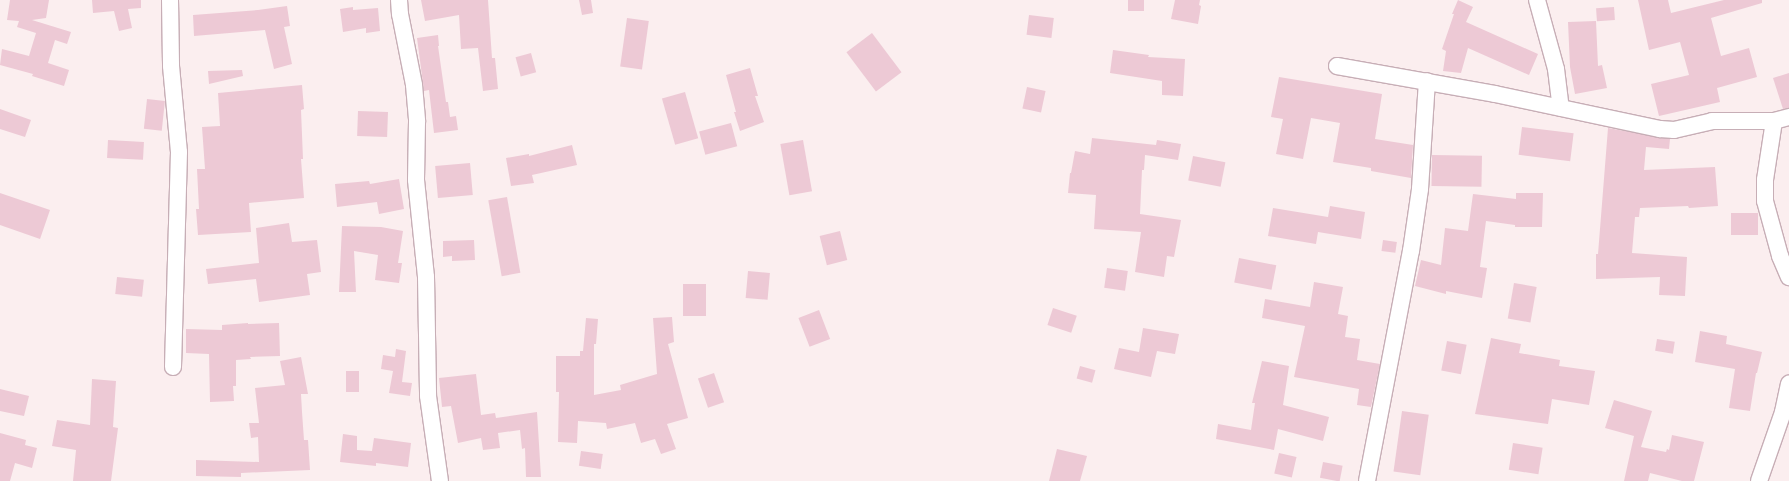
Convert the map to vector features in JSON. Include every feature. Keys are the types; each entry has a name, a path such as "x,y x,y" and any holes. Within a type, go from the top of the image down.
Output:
{"street":[{"path":"170,0 171,66 179,152 173,367"},
{"path":"399,0 400,14 414,85 416,115 417,199 427,298 428,396 440,481"},
{"path":"1537,0 1556,69 1561,108"},
{"path":"1337,66 1427,81 1660,129 1674,130 1712,121 1782,119 1764,180 1765,201 1780,256 1789,277"},
{"path":"1367,481 1411,251 1420,189 1427,81"},
{"path":"1759,481 1783,412 1789,384"}],"building":[{"path":"10,0 49,0 46,18 32,20 71,32 67,44 55,40 48,63 69,70 64,86 32,76 33,74 0,65 2,49 29,56 36,33 17,27 19,21 7,20"},
{"path":"92,0 141,0 141,8 128,9 132,28 119,31 114,11 93,13"},
{"path":"421,0 488,0 492,58 495,58 498,89 483,91 478,48 461,49 459,15 425,21"},
{"path":"579,0 591,0 593,13 582,15"},
{"path":"1128,0 1144,0 1144,11 1128,11"},
{"path":"1175,0 1200,0 1199,5 1201,6 1198,24 1171,19"},
{"path":"1458,0 1473,7 1466,22 1538,54 1529,75 1468,48 1461,73 1443,71 1446,51 1442,49 1454,14 1452,14"},
{"path":"1638,0 1668,0 1671,13 1724,0 1762,0 1762,3 1711,18 1721,56 1749,48 1757,77 1717,88 1720,102 1659,116 1651,84 1689,75 1680,42 1649,50"},
{"path":"287,6 290,26 284,27 292,64 274,69 265,30 194,36 193,15 258,10"},
{"path":"353,7 353,10 378,8 380,31 366,33 366,28 343,32 340,9"},
{"path":"1614,7 1615,20 1597,21 1596,8"},
{"path":"1029,15 1054,18 1051,38 1027,35"},
{"path":"627,18 649,21 642,70 620,67"},
{"path":"1596,21 1598,66 1602,65 1607,88 1575,94 1570,67 1568,22"},
{"path":"872,33 901,72 876,91 846,52"},
{"path":"438,35 438,46 446,102 448,102 450,117 456,116 458,130 434,133 429,90 424,91 417,38"},
{"path":"1113,50 1149,55 1148,57 1185,59 1183,96 1162,95 1162,81 1110,73"},
{"path":"531,53 536,72 521,76 516,57"},
{"path":"750,68 758,96 755,96 764,122 740,131 734,112 736,112 726,75"},
{"path":"242,70 243,76 209,84 208,71"},
{"path":"1789,73 1789,108 1783,109 1773,78"},
{"path":"1279,77 1382,94 1375,139 1413,145 1411,178 1371,171 1371,168 1333,162 1340,123 1311,118 1303,159 1276,154 1283,119 1271,117"},
{"path":"302,85 304,109 301,110 303,159 301,159 304,198 249,203 251,232 198,235 196,209 199,209 197,169 205,169 202,127 220,126 218,93"},
{"path":"1027,87 1046,91 1041,112 1022,109"},
{"path":"685,92 698,138 675,145 662,99"},
{"path":"147,99 165,101 162,131 144,129"},
{"path":"0,109 31,120 25,137 0,129"},
{"path":"358,111 388,112 387,137 357,136"},
{"path":"731,123 737,146 705,155 699,132"},
{"path":"1522,127 1574,133 1570,161 1519,155"},
{"path":"1608,128 1670,139 1669,149 1646,147 1644,170 1715,167 1718,206 1689,208 1688,206 1640,208 1639,217 1635,217 1632,253 1687,257 1685,296 1659,295 1660,277 1596,279 1596,254 1598,254"},
{"path":"1092,138 1156,145 1157,140 1181,144 1178,160 1145,155 1144,170 1142,170 1140,214 1181,220 1174,257 1167,256 1164,277 1135,272 1141,232 1094,229 1096,195 1068,193 1070,173 1075,151 1090,154"},
{"path":"108,140 144,142 143,160 107,158"},
{"path":"803,140 812,191 789,195 780,144"},
{"path":"572,145 577,165 532,175 534,183 511,186 506,158 529,154 529,156"},
{"path":"1432,155 1482,156 1481,187 1431,186"},
{"path":"1193,156 1225,162 1221,187 1188,181"},
{"path":"470,163 473,195 438,198 435,166"},
{"path":"399,179 404,209 379,214 377,202 337,207 335,184 369,181 370,184"},
{"path":"0,193 50,210 40,239 0,225"},
{"path":"1516,193 1543,193 1542,227 1515,227 1515,225 1486,221 1480,267 1487,268 1482,298 1446,291 1446,294 1415,286 1421,260 1441,265 1445,228 1468,231 1473,194 1516,199"},
{"path":"507,197 520,273 502,276 488,200"},
{"path":"1330,206 1365,212 1361,239 1318,232 1316,244 1268,236 1273,208 1328,217"},
{"path":"1731,213 1758,213 1758,235 1731,235"},
{"path":"289,223 292,242 317,240 321,272 307,274 310,295 259,302 256,279 208,284 206,269 259,263 256,228"},
{"path":"342,226 381,227 403,231 398,263 402,263 399,283 375,280 378,255 354,251 356,292 339,292"},
{"path":"840,231 847,260 827,265 820,236"},
{"path":"474,240 475,260 452,261 452,256 443,257 443,241"},
{"path":"1383,240 1397,242 1395,253 1381,251"},
{"path":"1239,258 1276,265 1272,290 1234,283"},
{"path":"1107,268 1128,271 1125,291 1104,288"},
{"path":"748,271 770,273 768,300 746,298"},
{"path":"117,277 144,280 142,297 115,294"},
{"path":"1314,282 1343,287 1338,314 1348,316 1345,337 1360,339 1357,360 1380,364 1371,407 1357,405 1359,389 1294,377 1305,326 1262,318 1265,299 1310,307"},
{"path":"1514,283 1537,287 1530,322 1508,318"},
{"path":"683,284 706,284 706,316 683,316"},
{"path":"1053,308 1077,316 1071,333 1047,325"},
{"path":"819,310 830,339 810,347 798,318"},
{"path":"672,317 674,342 668,344 688,418 667,424 676,449 661,454 655,439 641,443 635,423 607,429 606,423 578,421 577,443 558,442 559,392 556,392 556,356 580,356 580,351 583,351 586,318 598,319 596,344 594,344 594,395 621,390 620,385 657,374 653,318"},
{"path":"279,323 280,356 250,357 251,359 236,360 236,386 233,386 234,401 210,402 209,354 186,353 186,329 222,330 222,325"},
{"path":"1143,328 1179,334 1175,354 1157,351 1151,377 1114,369 1119,348 1139,352"},
{"path":"1700,331 1727,336 1726,344 1762,352 1756,373 1750,411 1729,408 1735,369 1695,362"},
{"path":"1491,338 1521,344 1519,353 1560,360 1559,366 1595,371 1589,405 1552,399 1548,424 1475,414"},
{"path":"1657,339 1675,342 1673,354 1655,351"},
{"path":"1447,341 1467,345 1461,374 1441,370"},
{"path":"396,349 406,351 402,382 412,383 410,396 389,393 393,371 381,369 383,355 395,357"},
{"path":"301,357 308,394 301,394 304,440 308,440 310,470 241,473 241,477 196,476 196,460 259,462 258,437 251,438 249,423 259,423 255,388 285,385 280,361"},
{"path":"1262,361 1289,366 1283,405 1329,417 1323,441 1278,429 1274,450 1216,439 1218,424 1251,430 1255,403 1252,403"},
{"path":"1080,366 1095,370 1092,383 1077,379"},
{"path":"346,371 359,371 359,392 346,392"},
{"path":"714,373 724,402 708,408 698,379"},
{"path":"476,374 481,415 495,413 496,418 537,412 541,477 526,477 525,448 522,449 520,430 498,433 500,448 483,450 481,438 458,443 451,406 442,407 439,378"},
{"path":"92,379 116,381 113,427 118,428 111,481 73,481 76,450 52,446 57,420 90,425"},
{"path":"0,389 29,396 24,416 0,411"},
{"path":"1614,400 1652,411 1641,447 1666,452 1667,449 1669,450 1672,435 1704,442 1694,481 1682,481 1650,473 1648,481 1624,481 1634,436 1605,428"},
{"path":"1402,411 1429,415 1420,475 1394,471"},
{"path":"0,433 26,440 25,445 37,448 32,468 15,463 10,481 0,481"},
{"path":"343,434 357,436 357,450 372,451 374,438 411,443 408,467 376,463 376,466 340,462"},
{"path":"1513,443 1543,448 1538,474 1509,470"},
{"path":"1057,449 1087,456 1080,481 1049,481"},
{"path":"581,451 603,454 601,469 579,466"},
{"path":"1279,453 1297,457 1292,478 1274,473"},
{"path":"1323,462 1343,466 1340,481 1320,478"}]}
